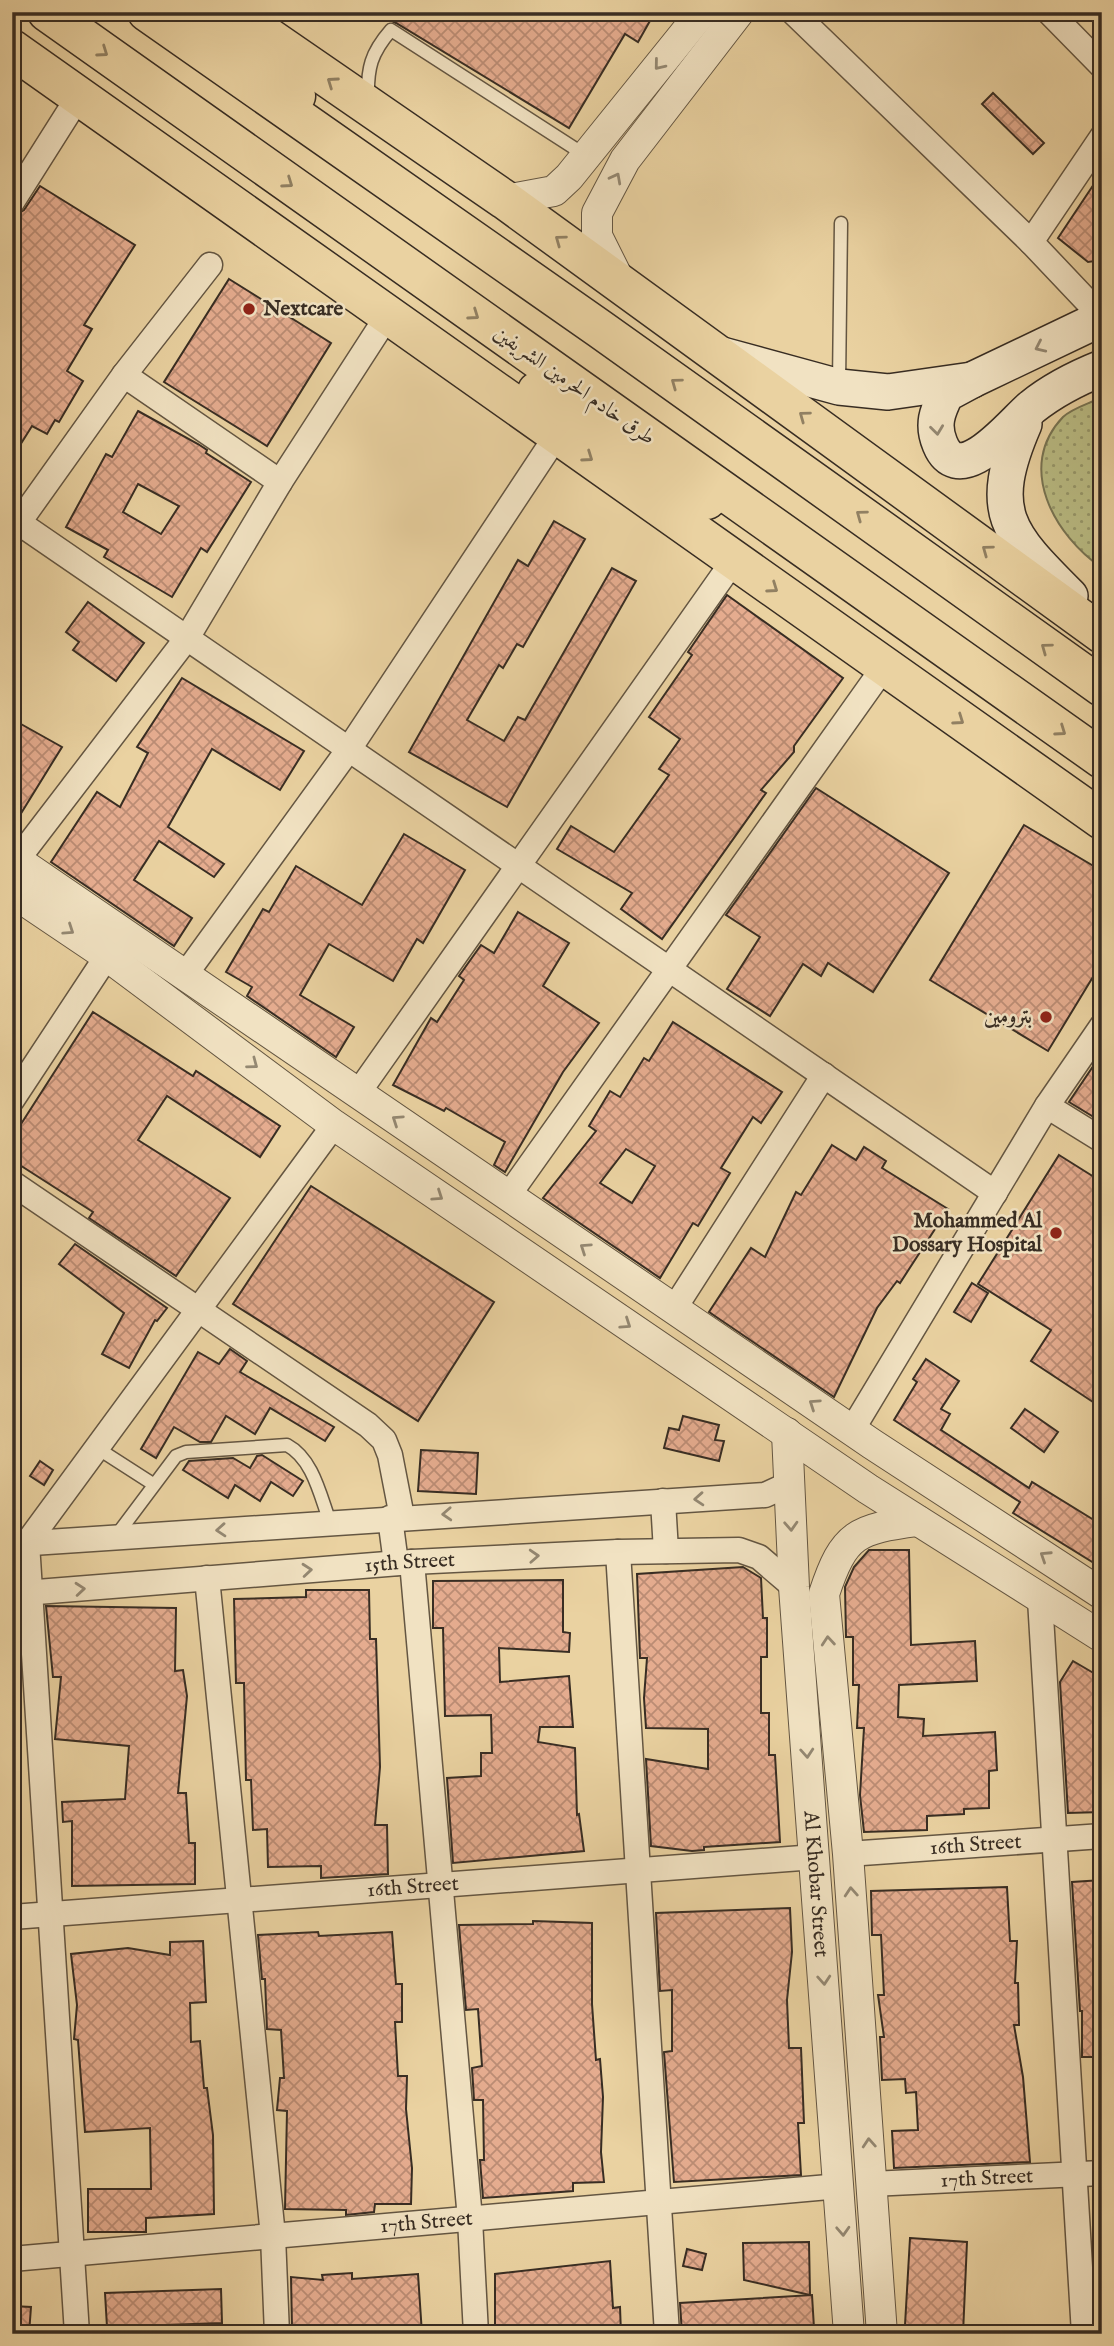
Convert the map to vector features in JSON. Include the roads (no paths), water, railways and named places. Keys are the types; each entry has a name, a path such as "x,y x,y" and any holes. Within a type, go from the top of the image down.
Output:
{"main road":[{"name":"طرق خادم الحرمين الشريفين","path":"47,12 1102,759"},
{"path":"147,12 600,329 1102,687"},
{"path":"187,12 600,329"},
{"path":"232,12 505,200 1102,631"},
{"path":"12,49 1102,820"},
{"path":"79,96 1021,702"},
{"path":"1102,317 946,394 934,424 942,449 953,458 975,457 995,445 1031,408 1075,379 1102,368"},
{"path":"719,354 839,387 888,392 972,380"},
{"path":"1031,408 1007,462 1004,508 1022,548 1102,631"}],"street":[{"path":"505,200 554,191 702,12"},
{"path":"622,285 597,236 597,213 625,160 739,12"},
{"path":"793,12 1031,242 1102,317"},
{"path":"1049,12 1102,66"},
{"path":"12,202 79,96"},
{"path":"1031,242 1102,137"},
{"path":"210,265 124,375 14,524 187,638 995,1193"},
{"path":"388,315 280,482 187,638 15,859 852,1430 1102,1594"},
{"path":"124,375 280,482"},
{"path":"185,975 349,749 557,435"},
{"path":"358,1093 734,560"},
{"path":"508,1196 884,667"},
{"path":"12,892 107,956 334,1125 918,1521 1102,1637"},
{"path":"12,1100 107,956"},
{"path":"852,1430 1047,1106 1102,1026"},
{"path":"674,1309 824,1075"},
{"path":"1047,1106 1102,1140"},
{"path":"77,2334 50,1914 21,1593 20,1544 97,1448 334,1125"},
{"path":"12,1183 368,1425 384,1440 404,1562 441,1885 470,2219 476,2334"},
{"name":"Al Khobar Street","path":"787,1433 794,1587 841,2186 849,2334"},
{"path":"20,1544 765,1494 789,1484"},
{"path":"663,1501 666,1551"},
{"name":"Al Khobar Street","path":"882,2334 848,1854 824,1594 834,1562 857,1534 881,1526 918,1521"},
{"name":"15th Street","path":"21,1593 404,1562 618,1552 739,1550 759,1556 794,1587"},
{"path":"618,1552 667,2334"},
{"path":"207,1578 273,2236 277,2334"},
{"path":"1040,1600 1084,2334"},
{"path":"801,1680 831,1678"},
{"name":"16th Street","path":"848,1854 1102,1836"},
{"name":"16th Street","path":"12,1917 815,1857"},
{"name":"17th Street","path":"871,2184 1102,2173"},
{"name":"17th Street","path":"12,2259 841,2186"}],"lane":[{"path":"368,107 368,68 374,49 391,30 585,155"},
{"path":"839,387 841,223"},
{"path":"115,1537 176,1456 186,1452 287,1444 298,1451 307,1462 330,1522"},
{"path":"97,1448 153,1484"}],"place":[{"name":"Nextcare","path":"249,309"},
{"name":"بترومين","path":"1046,1017"},
{"name":"Mohammed Al Dossary Hospital","path":"1056,1233"}]}
